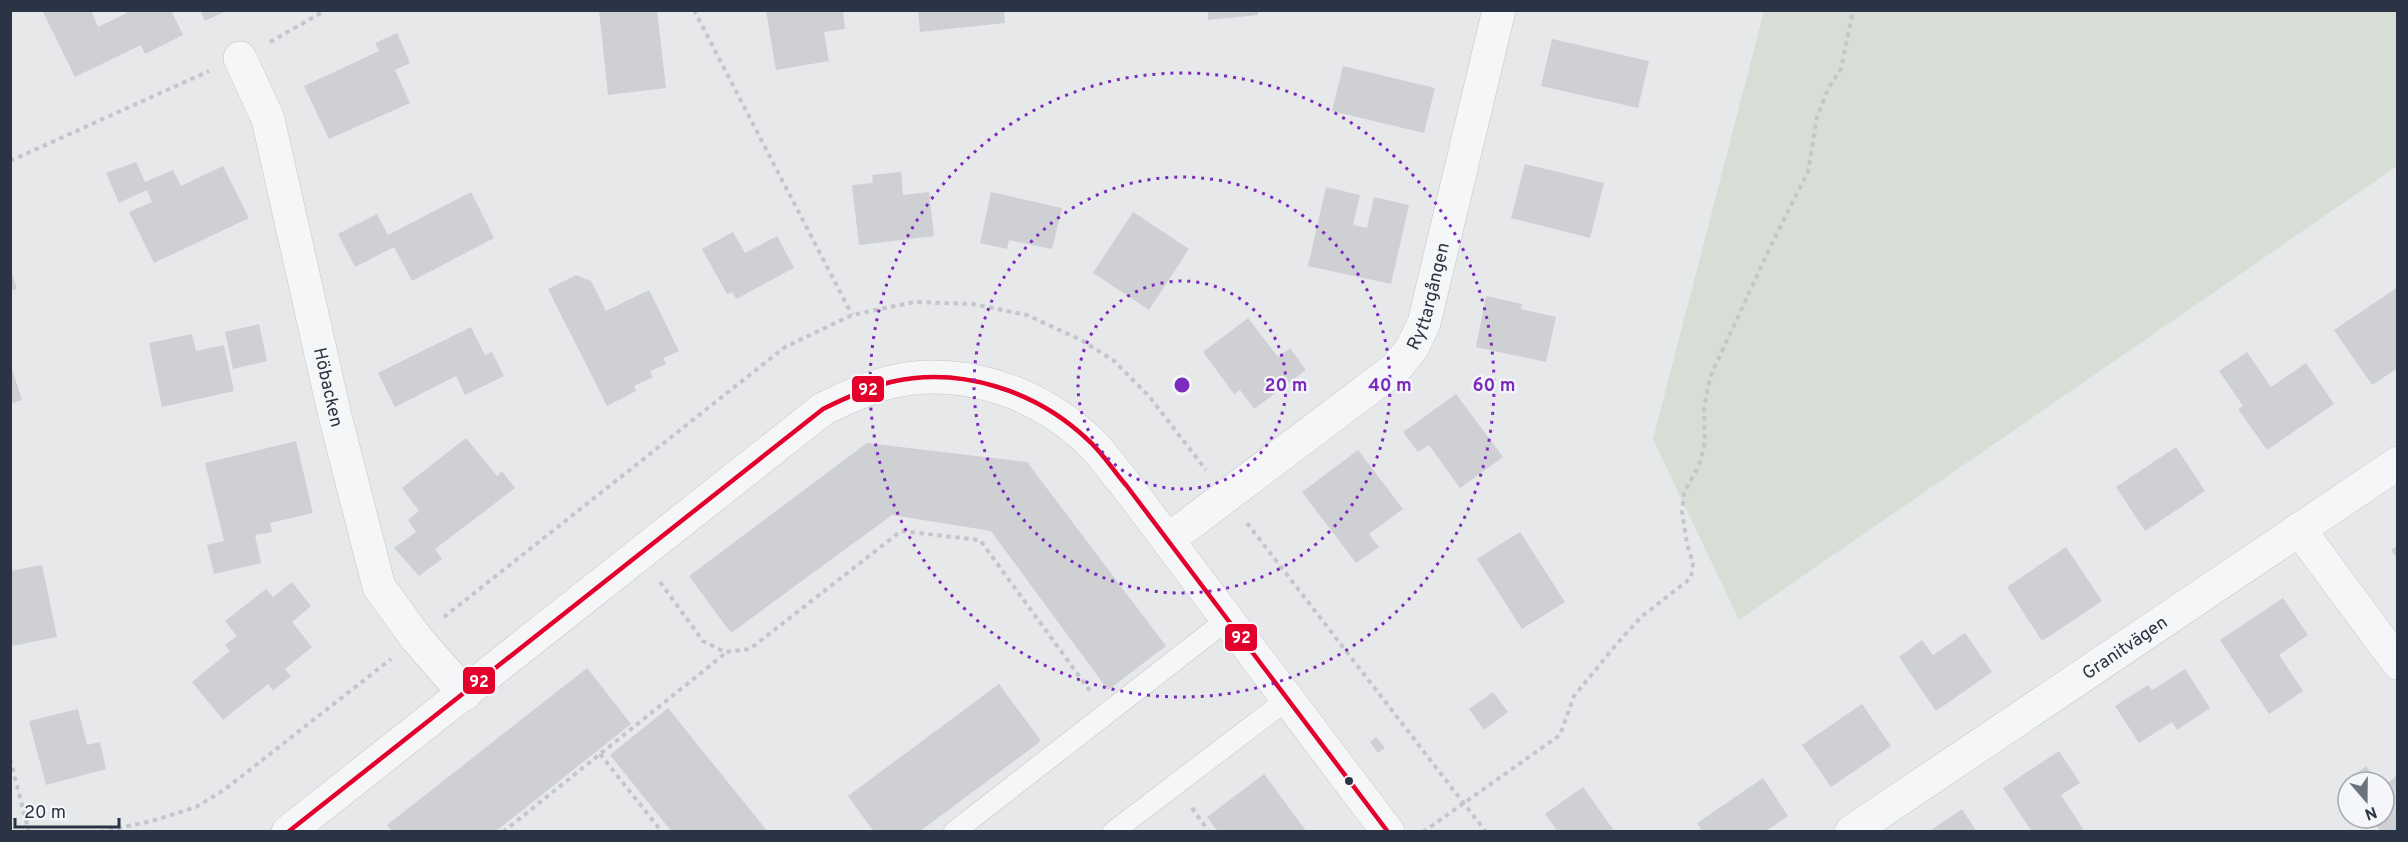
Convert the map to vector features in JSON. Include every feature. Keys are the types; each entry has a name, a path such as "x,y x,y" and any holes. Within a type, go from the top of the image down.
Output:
{"street":[{"name":"Ryttargången","path":"1168,540 1396,368 1412,348 1425,323 1499,10"},
{"name":"Höbacken","path":"240,58 268,119 338,427 379,586 417,639 465,694"},
{"path":"292,830 823,409 854,394 892,382 927,378 966,380 994,385 1022,394 1052,411 1088,440 1126,485 1388,831"},
{"name":"Granitvägen","path":"1851,831 2397,463"},
{"path":"2299,529 2397,663"}],"lane":[{"path":"954,831 1228,619"},
{"path":"1113,831 1289,698"}],"path":[{"path":"10,161 240,58 326,10"},
{"path":"694,10 852,315"},
{"path":"1423,831 1465,804 1560,735 1574,696 1615,646 1641,617 1691,578 1693,563 1687,544 1682,512 1684,492 1699,466 1705,442 1704,408 1710,377 1808,172 1817,117 1828,89 1841,69 1852,10"},
{"path":"1226,496 1486,831"},
{"path":"503,831 728,652 750,649 902,531 980,540 1107,713"},
{"path":"639,554 703,641 728,652"},
{"path":"600,754 662,831"},
{"path":"10,759 29,831"}],"shaded area":[{"path":"1764,11 2397,11 2397,166 1739,620 1653,439"}],"building":[{"path":"42,10 91,10 98,27 127,13 126,10 171,10 183,35 145,54 141,45 75,77"},
{"path":"200,10 228,10 205,21"},
{"path":"599,10 657,10 666,88 608,95"},
{"path":"766,10 843,10 845,29 824,32 829,61 776,70"},
{"path":"918,10 1004,10 1005,23 920,32"},
{"path":"1208,10 1258,10 1258,15 1208,20"},
{"path":"397,33 410,63 395,70 410,103 329,139 304,86 379,51 375,43"},
{"path":"1552,39 1649,61 1638,108 1541,86"},
{"path":"1343,66 1435,88 1424,133 1332,111"},
{"path":"136,162 145,182 173,170 181,186 223,166 249,218 154,263 129,212 152,202 147,190 119,203 106,173"},
{"path":"1525,164 1604,183 1590,238 1511,218"},
{"path":"901,172 903,195 929,192 934,236 859,245 852,185 873,183 872,175"},
{"path":"1326,187 1360,195 1353,225 1367,228 1374,197 1409,205 1391,284 1308,266"},
{"path":"471,192 494,238 412,281 394,247 355,267 338,234 377,214 388,235"},
{"path":"991,192 1062,208 1052,249 1009,240 1007,249 980,243"},
{"path":"1133,212 1189,249 1149,310 1093,273"},
{"path":"733,232 745,253 777,236 794,268 736,299 732,292 727,294 702,249"},
{"path":"10,268 17,289 10,291"},
{"path":"576,275 591,281 606,311 649,290 679,351 663,358 666,364 650,371 653,377 634,386 636,391 607,406 548,289"},
{"path":"2398,287 2398,368 2372,385 2334,330"},
{"path":"1486,296 1522,304 1521,309 1556,317 1546,362 1476,347"},
{"path":"1248,318 1278,357 1290,348 1306,370 1254,409 1240,390 1234,394 1203,352"},
{"path":"259,324 267,361 233,369 225,332"},
{"path":"471,327 485,355 492,352 504,376 465,395 456,376 395,407 378,373"},
{"path":"192,334 196,351 224,345 234,391 162,407 149,343"},
{"path":"2247,352 2271,387 2306,363 2334,404 2267,450 2238,409 2243,406 2219,371"},
{"path":"10,363 22,400 10,404"},
{"path":"1456,394 1503,457 1460,488 1429,445 1418,452 1403,432"},
{"path":"466,438 497,476 502,471 515,488 435,549 442,559 419,576 394,548 416,532 408,520 419,511 402,488"},
{"path":"296,441 313,513 270,523 272,532 255,535 261,563 214,574 207,545 224,541 205,463"},
{"path":"867,443 1027,462 1166,646 1108,690 991,531 892,515 731,633 689,576"},
{"path":"2176,447 2205,491 2145,531 2116,487"},
{"path":"1358,450 1403,509 1369,534 1379,547 1356,563 1302,492"},
{"path":"1520,532 1565,602 1522,629 1477,559"},
{"path":"2398,545 2398,560 2391,550"},
{"path":"2066,547 2102,601 2042,641 2007,587"},
{"path":"42,565 57,637 12,646 10,571"},
{"path":"292,582 311,606 292,622 312,647 285,669 291,676 273,691 268,684 223,720 192,682 230,651 225,645 237,636 225,621 266,589 273,597"},
{"path":"2283,598 2308,635 2279,655 2303,691 2269,714 2220,640"},
{"path":"1965,633 1992,672 1936,711 1899,657 1922,640 1933,655"},
{"path":"587,668 631,724 495,832 392,832 387,825"},
{"path":"2185,669 2210,708 2177,730 2172,722 2139,743 2115,706 2148,685 2152,690"},
{"path":"999,684 1041,741 919,832 874,832 848,796"},
{"path":"1493,692 1508,712 1484,730 1469,709"},
{"path":"1862,704 1891,746 1831,787 1802,745"},
{"path":"668,708 768,832 672,832 610,755"},
{"path":"78,709 87,745 100,742 106,769 46,785 29,721"},
{"path":"1376,737 1385,748 1378,753 1370,742"},
{"path":"2059,751 2080,783 2061,795 2085,832 2032,832 2003,788"},
{"path":"1264,774 1307,832 1218,832 1207,817"},
{"path":"2398,775 2398,830 2381,832 2380,830 2396,830 2396,777"},
{"path":"1763,778 1788,816 1765,832 1703,832 1697,823"},
{"path":"1583,787 1615,832 1558,832 1545,814"},
{"path":"1962,809 1977,832 1928,832"}],"transit line":[{"name":"92","path":"288,832 823,409 873,387 891,382 944,377 996,386 1021,396 1067,422 1103,455 1388,832"}]}
